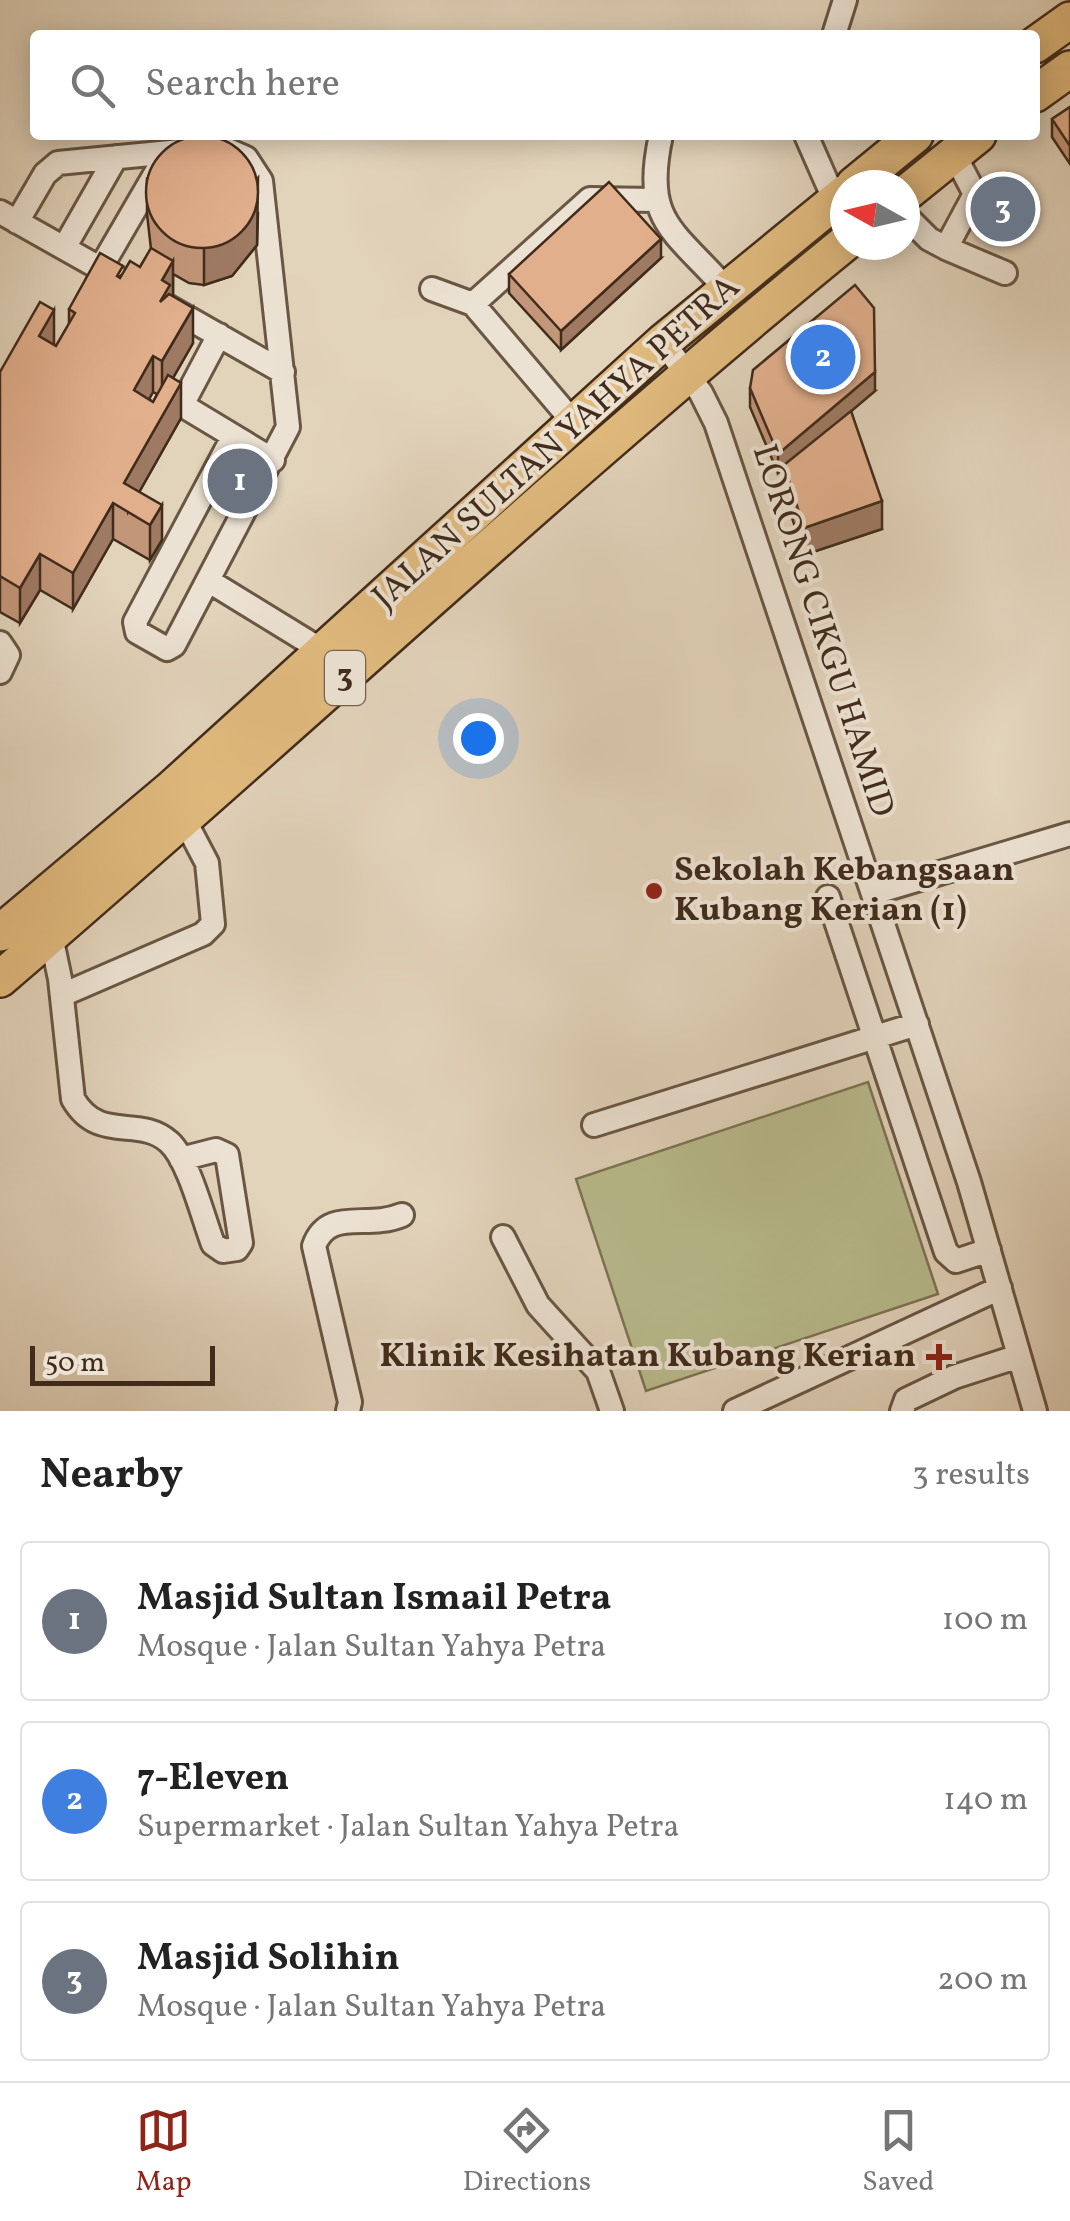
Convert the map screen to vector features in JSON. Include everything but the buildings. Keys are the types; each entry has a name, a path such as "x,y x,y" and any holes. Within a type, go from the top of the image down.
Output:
{"highway":[{"path":"1040,41 1070,20"},
{"path":"1040,90 1070,69"},
{"name":"JALAN SULTAN YAHYA PETRA","path":"873,170 909,140"},
{"path":"920,182 966,145"},
{"name":"JALAN SULTAN YAHYA PETRA","path":"5,918 171,788 663,342 830,205"},
{"name":"JALAN SULTAN YAHYA PETRA","path":"0,978 185,821 687,372 830,255"}],"street":[{"path":"836,30 845,0"},
{"path":"660,140 652,176 655,200 663,218 727,290"},
{"path":"809,140 830,171"},
{"path":"946,248 975,194 966,145"},
{"path":"145,294 9,217 53,165 167,152 231,150 246,158 258,172 288,426 172,648 135,629 234,437"},
{"path":"100,269 167,152"},
{"path":"64,248 116,156"},
{"path":"472,304 590,199 655,200"},
{"path":"920,230 946,248 1005,273"},
{"path":"432,288 472,304 574,423"},
{"path":"167,306 283,372"},
{"path":"218,335 182,404 273,460"},
{"name":"LORONG CIKGU HAMID","path":"663,342 687,372 716,423 989,1250 1035,1411"},
{"path":"209,580 323,651"},
{"path":"0,643 8,655 0,672"},
{"path":"62,996 203,934 212,924 207,862 185,821"},
{"path":"872,893 1070,834"},
{"path":"828,897 946,1252 956,1261 989,1250"},
{"path":"50,936 62,996 73,1099 80,1112 97,1124 157,1136 169,1142 181,1159"},
{"path":"594,1125 916,1024"},
{"path":"348,1411 350,1402 314,1246 320,1229 332,1221 370,1224 402,1214"},
{"path":"503,1237 538,1305 598,1371 612,1411"},
{"path":"735,1411 1000,1288"},
{"path":"902,1411 906,1400 954,1377 1019,1356"}],"green space":[{"path":"868,1082 938,1294 646,1391 576,1179"}],"place":[{"name":"Masjid Solihin","path":"1003,209"},
{"name":"7-Eleven","path":"823,357"},
{"name":"Masjid Sultan Ismail Petra","path":"240,481"},
{"name":"Sekolah Kebangsaan Kubang Kerian (1)","path":"654,891"},
{"name":"Klinik Kesihatan Kubang Kerian","path":"939,1357"}]}
